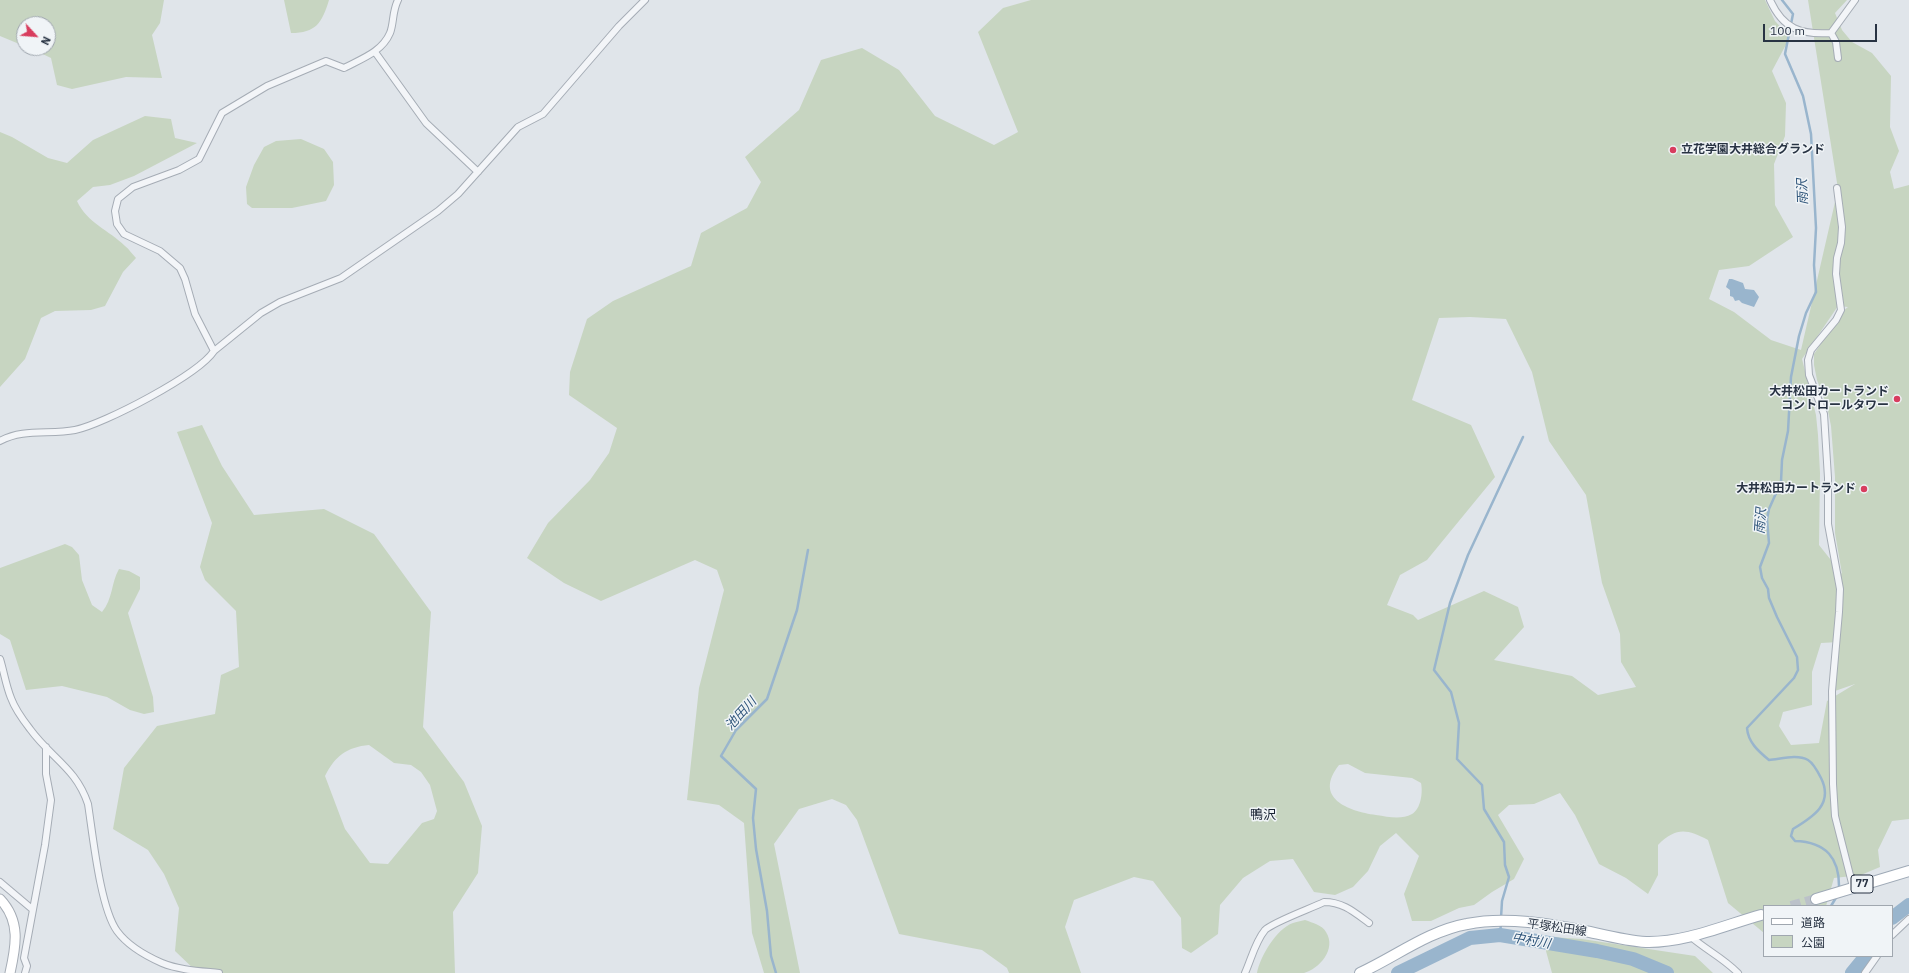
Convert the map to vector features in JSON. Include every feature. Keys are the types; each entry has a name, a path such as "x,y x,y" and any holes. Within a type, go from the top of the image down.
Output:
{"main road":[{"name":"77","path":"1816,899 1909,871"},
{"name":"平塚松田線","path":"1360,973 1440,932 1457,926 1477,923 1507,921 1549,926 1647,942 1690,936 1761,915"}],"street":[{"path":"214,350 195,314 185,279 180,268 160,251 124,234 117,224 115,212 118,199 133,187 179,170 199,159 222,113 267,86 326,61 344,68 375,52 390,33 393,10 398,0"},
{"path":"0,441 19,434 73,430 87,427 148,398 181,378 211,356 214,350 244,325 280,302 341,278 438,211 458,194 518,127 543,114 619,26 645,0"},
{"path":"1770,0 1776,12 1786,24 1797,30 1815,34 1831,33"},
{"path":"1831,33 1855,0"},
{"path":"1831,33 1836,42 1838,58"},
{"path":"375,52 426,123 478,172"},
{"path":"1837,188 1842,227 1841,243 1836,258 1836,274 1841,297 1841,310 1836,320 1811,350 1808,360 1809,375 1824,414 1828,471 1828,524 1840,589 1832,691 1833,784 1835,816 1853,887"},
{"path":"0,659 11,698 31,730 75,777 83,789 88,804 104,899 117,932 138,950 163,963 178,968 219,973"},
{"path":"25,973 27,966 24,958 45,845 51,800 46,774 46,747"},
{"path":"0,882 32,909"},
{"path":"0,899 6,906 15,925 16,945 10,973"},
{"path":"1245,973 1259,939 1265,930 1272,924 1324,902 1333,902 1349,908 1369,923"},
{"path":"1893,934 1909,919"},
{"path":"1690,936 1701,946 1716,954 1738,973"},
{"path":"1865,973 1876,957"}],"green space":[{"path":"0,0 164,0 160,23 152,35 162,78 126,77 72,89 57,85 51,58 47,56 56,56 56,16 16,16 16,43 0,36"},
{"path":"284,0 329,0 324,15 317,25 312,29 300,33 291,33"},
{"path":"1031,0 1765,0 1775,21 1790,37 1772,71 1786,103 1785,136 1774,164 1775,205 1793,237 1749,266 1719,270 1709,299 1734,312 1771,340 1801,350 1838,189 1808,0 1847,0 1835,13 1842,30 1852,42 1872,53 1891,76 1890,127 1899,151 1890,172 1894,189 1909,185 1909,819 1892,821 1878,850 1880,867 1861,875 1834,878 1826,905 1763,905 1763,932 1728,903 1708,840 1688,832 1676,833 1664,839 1658,845 1658,875 1648,894 1626,878 1599,864 1575,815 1560,793 1534,804 1509,805 1498,815 1524,859 1514,879 1474,905 1459,908 1431,921 1412,921 1404,894 1419,856 1396,833 1380,846 1368,871 1353,887 1335,895 1314,892 1293,859 1270,861 1243,878 1220,905 1218,934 1191,953 1182,948 1181,918 1153,881 1134,877 1074,900 1065,927 1081,973 1009,973 1007,968 982,950 899,934 857,820 846,805 832,799 799,809 774,844 800,973 764,973 752,933 744,823 719,805 687,800 699,688 724,590 717,570 695,560 601,601 564,583 527,558 548,523 590,480 609,453 617,428 569,395 570,372 587,319 613,301 691,266 701,233 747,208 761,182 745,157 799,110 821,60 862,48 899,70 935,116 994,145 1018,132 978,32 1003,8","holes":["1838,306 1848,307 1843,311 1814,354 1814,365 1817,380 1827,406 1831,426 1835,477 1835,533 1842,574 1819,545 1820,473 1818,435 1816,415 1802,359","1470,317 1506,319 1532,372 1549,441 1586,495 1602,583 1620,634 1621,662 1636,687 1598,695 1572,676 1494,660 1524,627 1518,607 1484,591 1418,620 1413,615 1387,605 1400,575 1427,560 1495,477 1471,425 1412,400 1439,318","1839,642 1835,691 1855,684 1827,701 1819,743 1791,745 1779,726 1783,712 1812,705 1812,672 1821,643","1348,764 1365,773 1412,778 1421,783 1422,791 1419,804 1415,812 1404,817 1386,817 1355,810 1337,801 1332,794 1330,786 1332,776 1339,765"]},
{"path":"145,116 171,119 175,138 197,143 134,176 110,185 93,187 77,201 81,209 92,221 119,240 136,258 123,272 105,306 91,310 55,311 41,318 25,359 0,387 0,132 12,137 48,158 67,163 93,140"},
{"path":"301,139 324,149 333,162 334,185 326,201 292,208 252,208 247,204 246,187 254,165 264,147 276,141"},
{"path":"202,425 222,466 254,515 324,509 374,534 431,612 423,727 464,782 482,826 478,873 453,912 455,973 198,973 175,951 179,908 164,874 148,850 113,829 124,768 157,726 215,714 221,675 239,667 236,611 205,580 200,567 212,523 177,432","holes":["369,745 394,763 411,765 421,772 430,785 437,811 434,819 422,823 388,864 370,863 345,829 325,776 333,763 342,754 348,750 361,746"]},
{"path":"65,544 72,547 79,555 82,580 92,605 102,612 108,602 116,574 119,569 129,571 140,577 140,589 128,613 153,697 154,712 144,714 130,710 107,697 62,686 26,690 10,640 0,634 0,568"},
{"path":"1305,920 1317,924 1326,932 1329,938 1328,951 1320,963 1310,971 1304,973 1257,973 1265,952 1275,937 1287,926"},
{"path":"1551,937 1582,939 1695,956 1713,973 1552,973 1546,951"}],"water":[{"path":"1729,279 1743,283 1745,289 1754,290 1759,297 1754,307 1742,303 1739,300 1735,301 1733,297 1730,296 1730,290 1726,287"}],"waterway":[{"name":"雨沢","path":"1782,0 1793,14 1785,54 1803,96 1811,134 1816,228 1814,265 1816,292 1806,313 1799,336 1791,377 1788,431 1782,460 1781,482 1769,509 1767,519 1769,543 1760,567 1762,578 1768,589 1769,598 1797,657 1798,670 1794,678 1747,728 1749,738 1757,750 1769,760 1789,757 1804,758 1812,763 1821,778 1825,795 1823,802 1819,809 1808,820 1793,829 1791,836 1795,841 1806,842 1823,848 1829,854 1834,860 1837,869 1839,889"},
{"path":"1501,918 1502,901 1509,877 1505,865 1504,842 1484,809 1482,785 1457,759 1459,723 1451,692 1434,670 1450,603 1468,555 1523,437"},
{"name":"池田川","path":"776,973 771,956 767,911 756,849 753,818 756,789 721,756 736,730 767,699 797,610 808,550"},
{"name":"雨沢","path":"1832,905 1837,896"},
{"name":"中村川","path":"1893,917 1909,905"},
{"path":"1500,935 1501,923"},
{"name":"中村川","path":"1398,973 1470,938 1500,935 1597,951 1633,959 1667,973"},
{"name":"中村川","path":"1852,973 1865,957"}],"tunnel":[{"path":"1795,905 1816,899"}],"place":[{"name":"立花学園大井総合グランド","path":"1673,150"},
{"name":"大井松田カートランド コントロールタワー","path":"1897,399"},
{"name":"大井松田カートランド","path":"1864,489"}],"district":[{"name":"鴨沢","path":"1263,815"}]}
